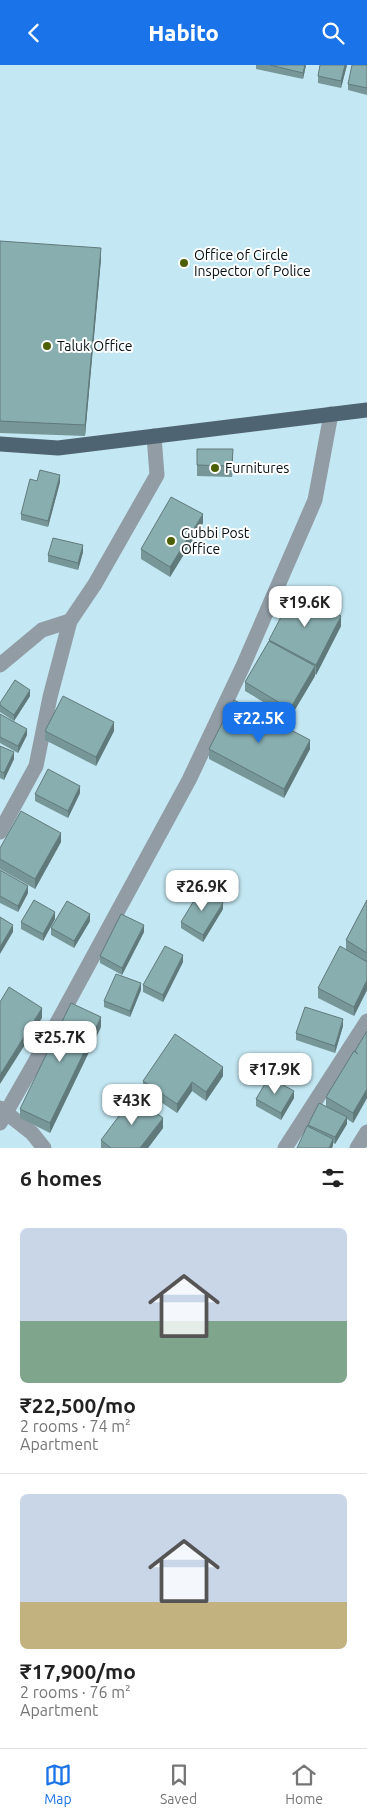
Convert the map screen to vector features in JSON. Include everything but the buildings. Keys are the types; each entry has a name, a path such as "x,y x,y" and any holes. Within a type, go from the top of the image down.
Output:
{"main road":[{"path":"0,444 58,448 367,410"}],"street":[{"path":"44,1148 32,1133 2,1114 52,1032 189,780 222,710 315,500 331,414"},
{"path":"0,832 36,766 50,697 70,621 95,584 157,475 154,436"},
{"path":"0,665 42,630 70,621"},
{"path":"286,1148 367,1021"},
{"path":"357,1148 367,1132"}],"place":[{"name":"Office of Circle Inspector of Police","path":"184,263"},
{"name":"Taluk Office","path":"47,346"},
{"name":"Furnitures","path":"215,468"},
{"name":"Gubbi Post Office","path":"171,541"}]}
